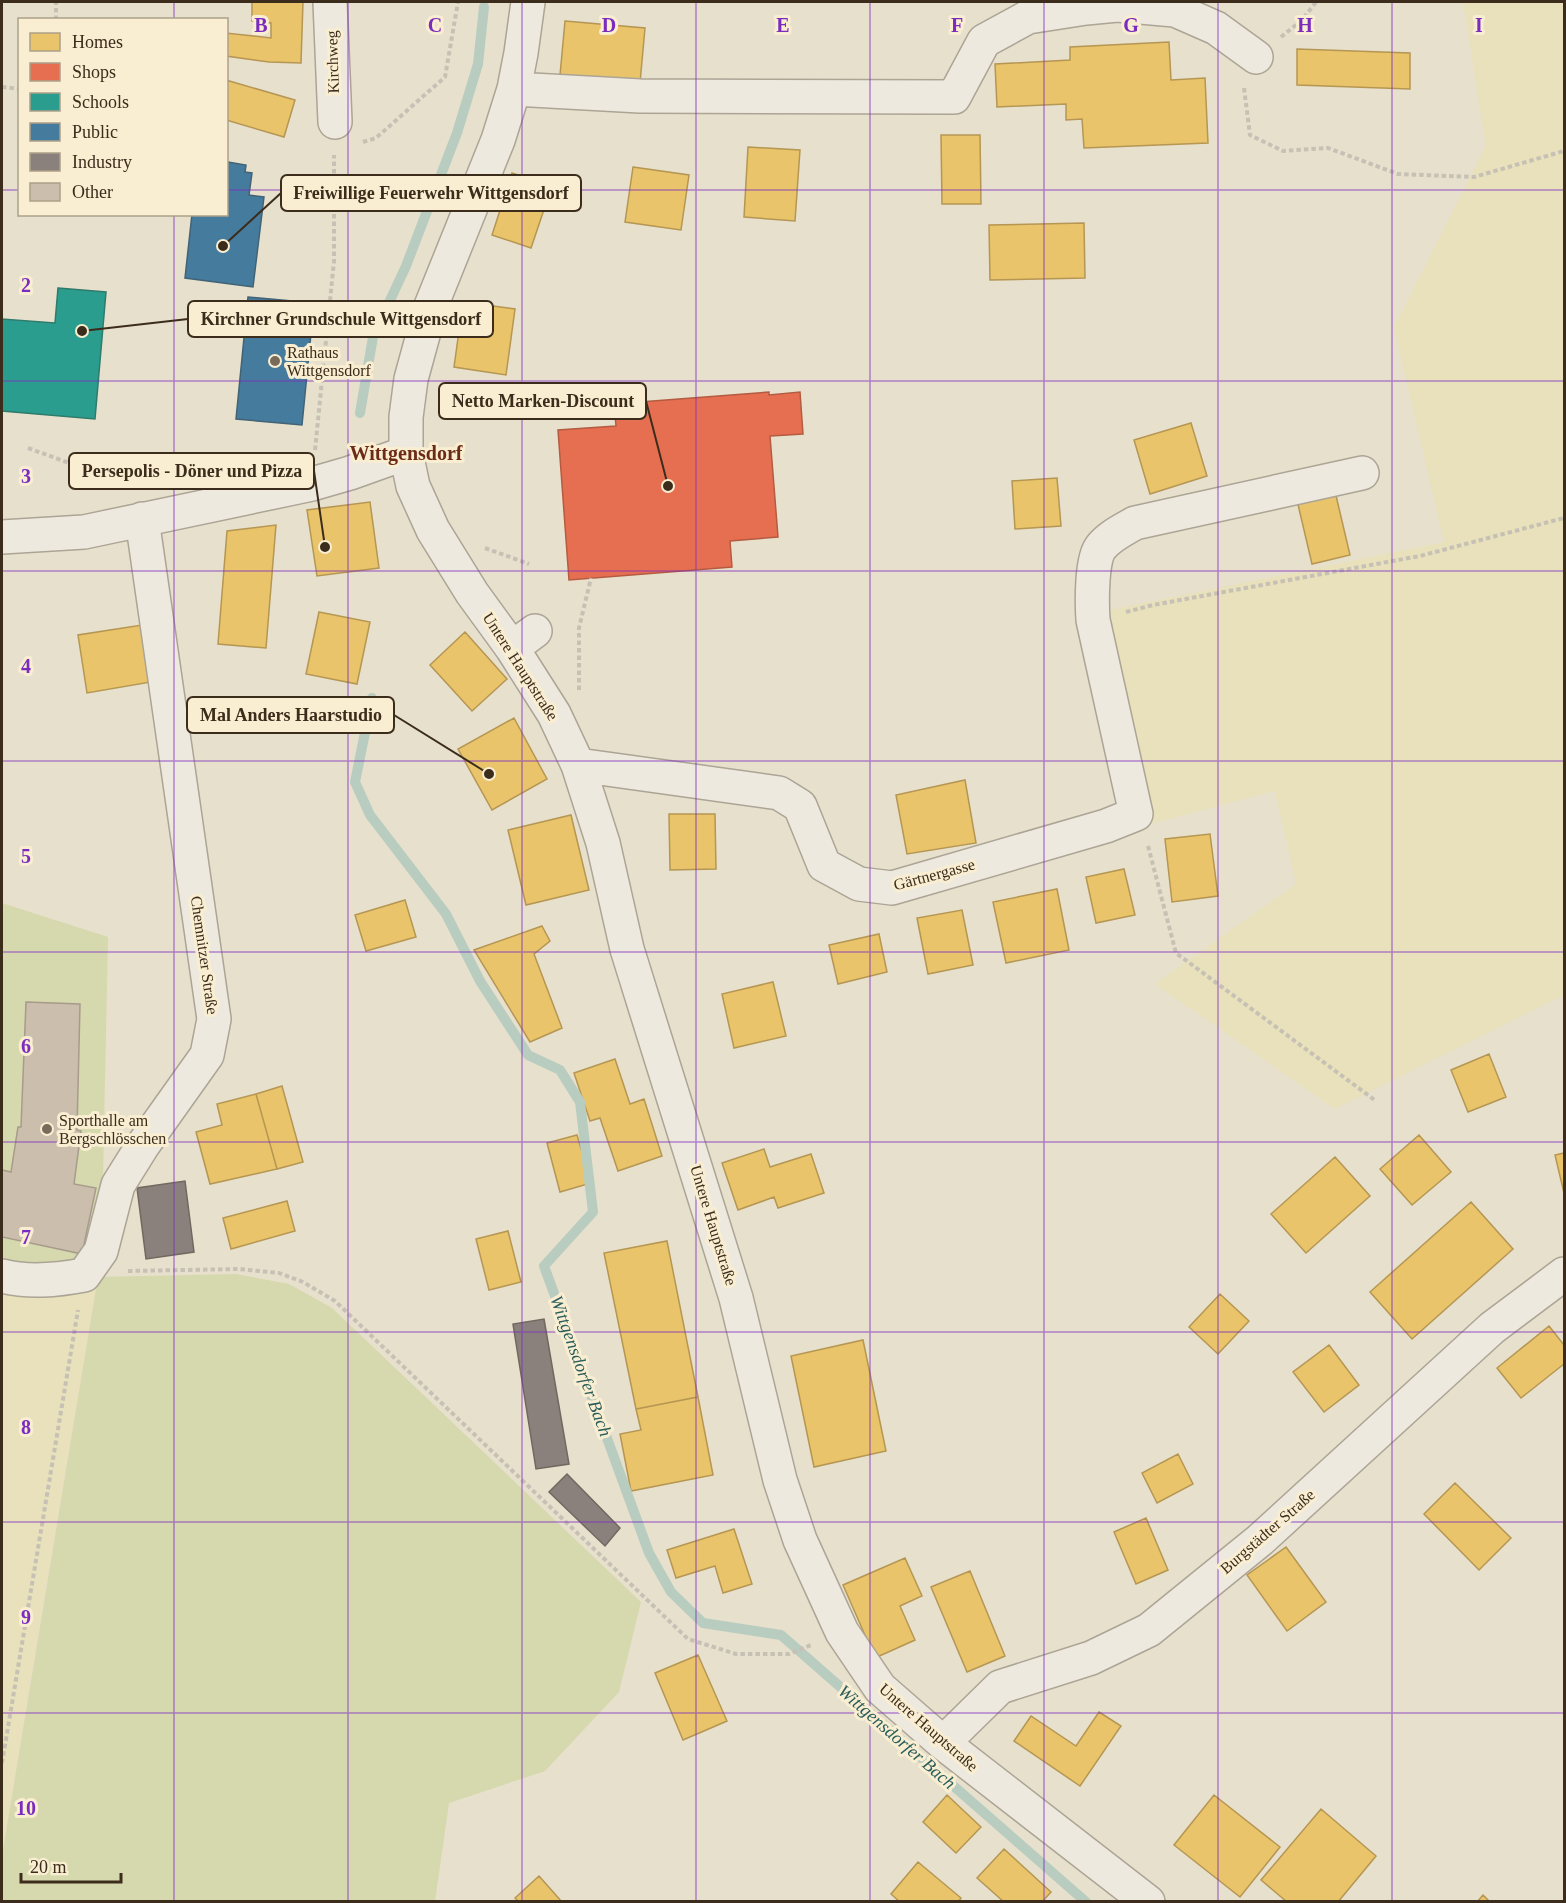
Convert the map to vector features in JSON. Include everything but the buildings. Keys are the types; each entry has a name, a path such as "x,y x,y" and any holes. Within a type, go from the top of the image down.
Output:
{"street":[{"name":"Kirchweg","path":"330,2 345,133"},
{"name":"Untere Hauptstraße","path":"528,2 514,89 498,140 431,306 411,379 406,417 406,453 413,486 433,530 472,593 524,640 554,714 578,765 603,843 627,949 736,1298 780,1480 800,1540 842,1632 880,1688 943,1743 1148,1902"},
{"path":"514,89 640,96 954,97 984,41 1028,17 1117,5 1175,10 1216,28 1256,57"},
{"path":"2,537 84,532 312,484 406,453"},
{"path":"1136,814 1093,620 1091,594 1099,548 1114,535 1135,523 1362,473"},
{"name":"Chemnitzer Straße","path":"84,1275 101,1251 118,1185 143,1144 207,1055 214,1019 142,519"},
{"name":"Gärtnergasse","path":"578,765 779,793 801,806 824,865 859,884 892,888 1106,826 1136,814"},
{"name":"Burgstädter Straße","path":"943,1743 1000,1687 1092,1658 1149,1630 1260,1540 1492,1328 1564,1274"},
{"path":"2,1276 14,1279 55,1280 84,1275"}],"path":[{"path":"56,2 56,18"},
{"path":"312,484 345,133 376,138 445,77 458,2"},
{"path":"1316,2 1302,20 1256,57 1244,88 1251,135 1283,151 1328,148 1398,174 1474,177 1564,151"},
{"path":"2,87 18,89"},
{"path":"28,448 108,477 155,484"},
{"path":"1093,620 1153,605 1420,556 1564,518"},
{"path":"554,714 579,696 579,628 591,578"},
{"path":"1136,814 1151,855 1176,953 1376,1101"},
{"path":"2,1763 84,1275 101,1271 239,1269 279,1273 303,1282 335,1301 688,1639 736,1653 789,1654 842,1632"}],"shaded area":[{"path":"1463,2 1564,2 1564,995 1335,1109 1155,984 1296,884 1275,791 1128,830 1086,615 1444,542 1394,327 1486,146"},
{"path":"98,1277 2,1856 2,1289 36,1295 76,1293"}],"green space":[{"path":"2,903 108,937 102,1223 73,1267 2,1263"},
{"path":"236,1274 289,1284 332,1308 641,1602 619,1692 545,1771 449,1803 435,1901 2,1902 2,1856 98,1277"}],"waterway":[{"name":"Wittgensdorfer Bach","path":"360,413 373,337 406,266 457,133 478,64 484,7"},
{"name":"Wittgensdorfer Bach","path":"372,698 355,782 370,815 446,914 480,981 528,1055 560,1070 580,1102 593,1212 544,1266 649,1553 671,1592 703,1623 781,1635 1086,1902"}],"place":[{"name":"Freiwillige Feuerwehr Wittgensdorf","path":"223,246"},
{"name":"Kirchner Grundschule Wittgensdorf","path":"82,331"},
{"name":"Rathaus Wittgensdorf","path":"275,361"},
{"name":"Netto Marken-Discount","path":"668,486"},
{"name":"Persepolis - Döner und Pizza","path":"325,547"},
{"name":"Mal Anders Haarstudio","path":"489,774"},
{"name":"Sporthalle am Bergschlösschen","path":"47,1129"}],"district":[{"name":"Wittgensdorf","path":"406,453"}]}
